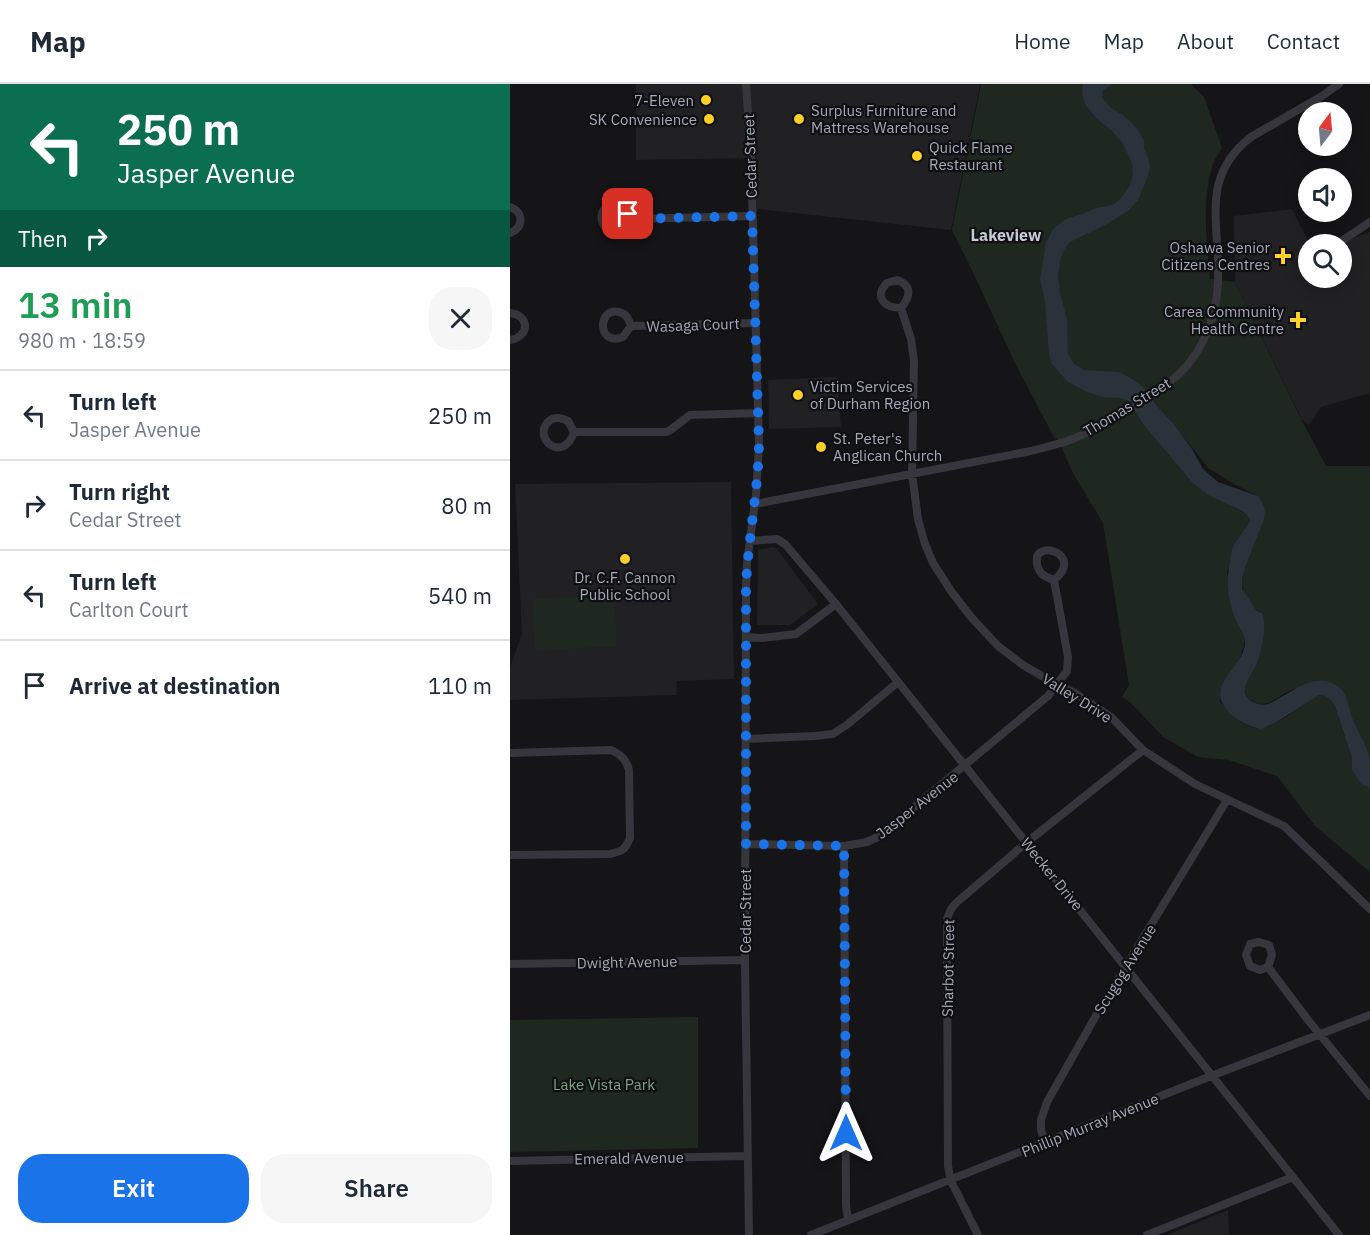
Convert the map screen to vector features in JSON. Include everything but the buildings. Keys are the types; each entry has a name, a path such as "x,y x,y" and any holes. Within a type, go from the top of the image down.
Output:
{"street":[{"name":"Cedar Street","path":"746,84 751,155 759,413 759,462 746,587 745,960 749,1235"},
{"name":"Thomas Street","path":"755,504 1031,451 1075,438 1116,417 1163,387 1181,373 1193,358 1213,317 1218,281 1215,204 1221,175 1228,161 1245,142 1339,84"},
{"path":"510,207 517,211 521,218 517,230 510,232"},
{"path":"630,219 752,216"},
{"path":"1352,234 1370,222"},
{"name":"Valley Drive","path":"901,308 911,339 914,361 912,474 918,519 933,563 971,618 998,646 1023,665 1075,693 1111,717 1143,750 1195,784 1284,826 1370,909"},
{"path":"510,313 519,316 525,327 519,338 510,340"},
{"name":"Wasaga Court","path":"631,326 755,323"},
{"path":"574,432 665,432 690,415 759,413"},
{"name":"Wecker Drive","path":"750,541 777,539 785,544 836,604 1339,1235"},
{"path":"1054,580 1068,657 1067,671 1057,685"},
{"path":"746,637 762,638 796,634 836,604"},
{"path":"745,739 832,734 848,724 898,682"},
{"name":"Jasper Avenue","path":"746,844 844,846 867,842 878,837 965,767 1048,696 1057,685"},
{"path":"510,753 611,750 621,755 629,770 630,838 626,848 610,854 510,855"},
{"name":"Sharbot Street","path":"978,1235 951,1180 948,1166 947,919 956,903 1026,843 1143,750"},
{"name":"Scugog Avenue","path":"1046,1143 1041,1130 1041,1120 1047,1102 1098,1012 1227,800"},
{"path":"844,846 848,1220"},
{"name":"Dwight Avenue","path":"510,964 745,960"},
{"path":"1268,967 1370,1096"},
{"name":"Phillip Murray Avenue","path":"811,1235 1370,1015"},
{"name":"Emerald Avenue","path":"510,1161 747,1156"},
{"path":"1147,1235 1293,1177"}],"shaded area":[{"path":"636,84 980,84 951,230 757,209 753,158 636,160"},
{"path":"1083,84 1113,84 1103,90 1102,98 1111,108 1132,123 1140,133 1150,168 1138,200 1128,211 1070,242 1064,250 1058,276 1067,319 1068,354 1074,364 1084,370 1119,372 1134,380 1146,390 1174,424 1203,469 1218,482 1258,496 1265,510 1264,519 1246,565 1242,589 1257,611 1262,613 1264,631 1259,658 1246,684 1245,693 1251,701 1266,705 1315,681 1332,683 1340,688 1345,695 1369,756 1370,788 1361,784 1352,770 1352,758 1335,706 1327,697 1319,695 1275,723 1261,729 1242,722 1226,709 1221,700 1220,691 1240,658 1245,640 1235,619 1230,600 1229,567 1233,547 1250,520 1242,511 1208,495 1192,482 1143,424 1129,401 1087,392 1068,382 1051,363 1045,301 1040,279 1046,243 1053,229 1066,219 1096,208 1113,205 1129,187 1133,175 1132,163 1122,142 1096,118 1085,104"},
{"path":"1292,209 1305,234 1298,234 1298,288 1352,288 1352,239 1370,232 1370,393 1321,407 1309,425 1302,420 1235,282 1234,216"},
{"path":"836,377 841,427 769,429 768,380"},
{"name":"Dr. C.F. Cannon Public School","path":"731,482 734,679 677,681 676,695 510,700 510,667 522,634 515,484"},
{"path":"773,547 777,549 818,604 790,625 757,625 758,550"},
{"path":"1228,1210 1229,1235 1167,1235"}],"green space":[{"path":"981,84 1191,84 1204,97 1222,148 1213,164 1207,193 1206,222 1210,279 1235,282 1326,466 1370,466 1370,758 1357,731 1343,691 1297,688 1263,704 1247,697 1246,685 1257,663 1261,648 1262,613 1248,600 1242,579 1262,502 1258,496 1208,468 1146,390 1129,401 1143,424 1165,448 1233,507 1246,514 1250,520 1227,572 1236,622 1245,640 1238,662 1223,683 1220,702 1245,724 1263,728 1277,722 1319,695 1330,699 1335,706 1352,758 1352,770 1361,784 1370,788 1370,872 1315,826 1277,776 1229,760 1198,757 1163,737 1131,703 1122,697 1129,685 1103,523 1074,475 1057,438 1055,439 1015,363 952,230"},
{"path":"614,594 617,646 535,651 532,599"},
{"name":"Lake Vista Park","path":"698,1017 698,1148 510,1152 510,1020"}],"place":[{"name":"7-Eleven","path":"706,100"},
{"name":"SK Convenience","path":"709,119"},
{"name":"Surplus Furniture and Mattress Warehouse","path":"799,119"},
{"name":"Quick Flame Restaurant","path":"917,156"},
{"name":"Oshawa Senior Citizens Centres","path":"1283,256"},
{"name":"Carea Community Health Centre","path":"1298,320"},
{"name":"Victim Services of Durham Region","path":"798,395"},
{"name":"St. Peter's Anglican Church","path":"821,447"},
{"name":"Dr. C.F. Cannon Public School","path":"625,559"}],"district":[{"name":"Lakeview","path":"1006,235"}],"route":[{"path":"628,214 630,219 752,216 759,462 746,587 746,844 844,846 846,1133"}]}
